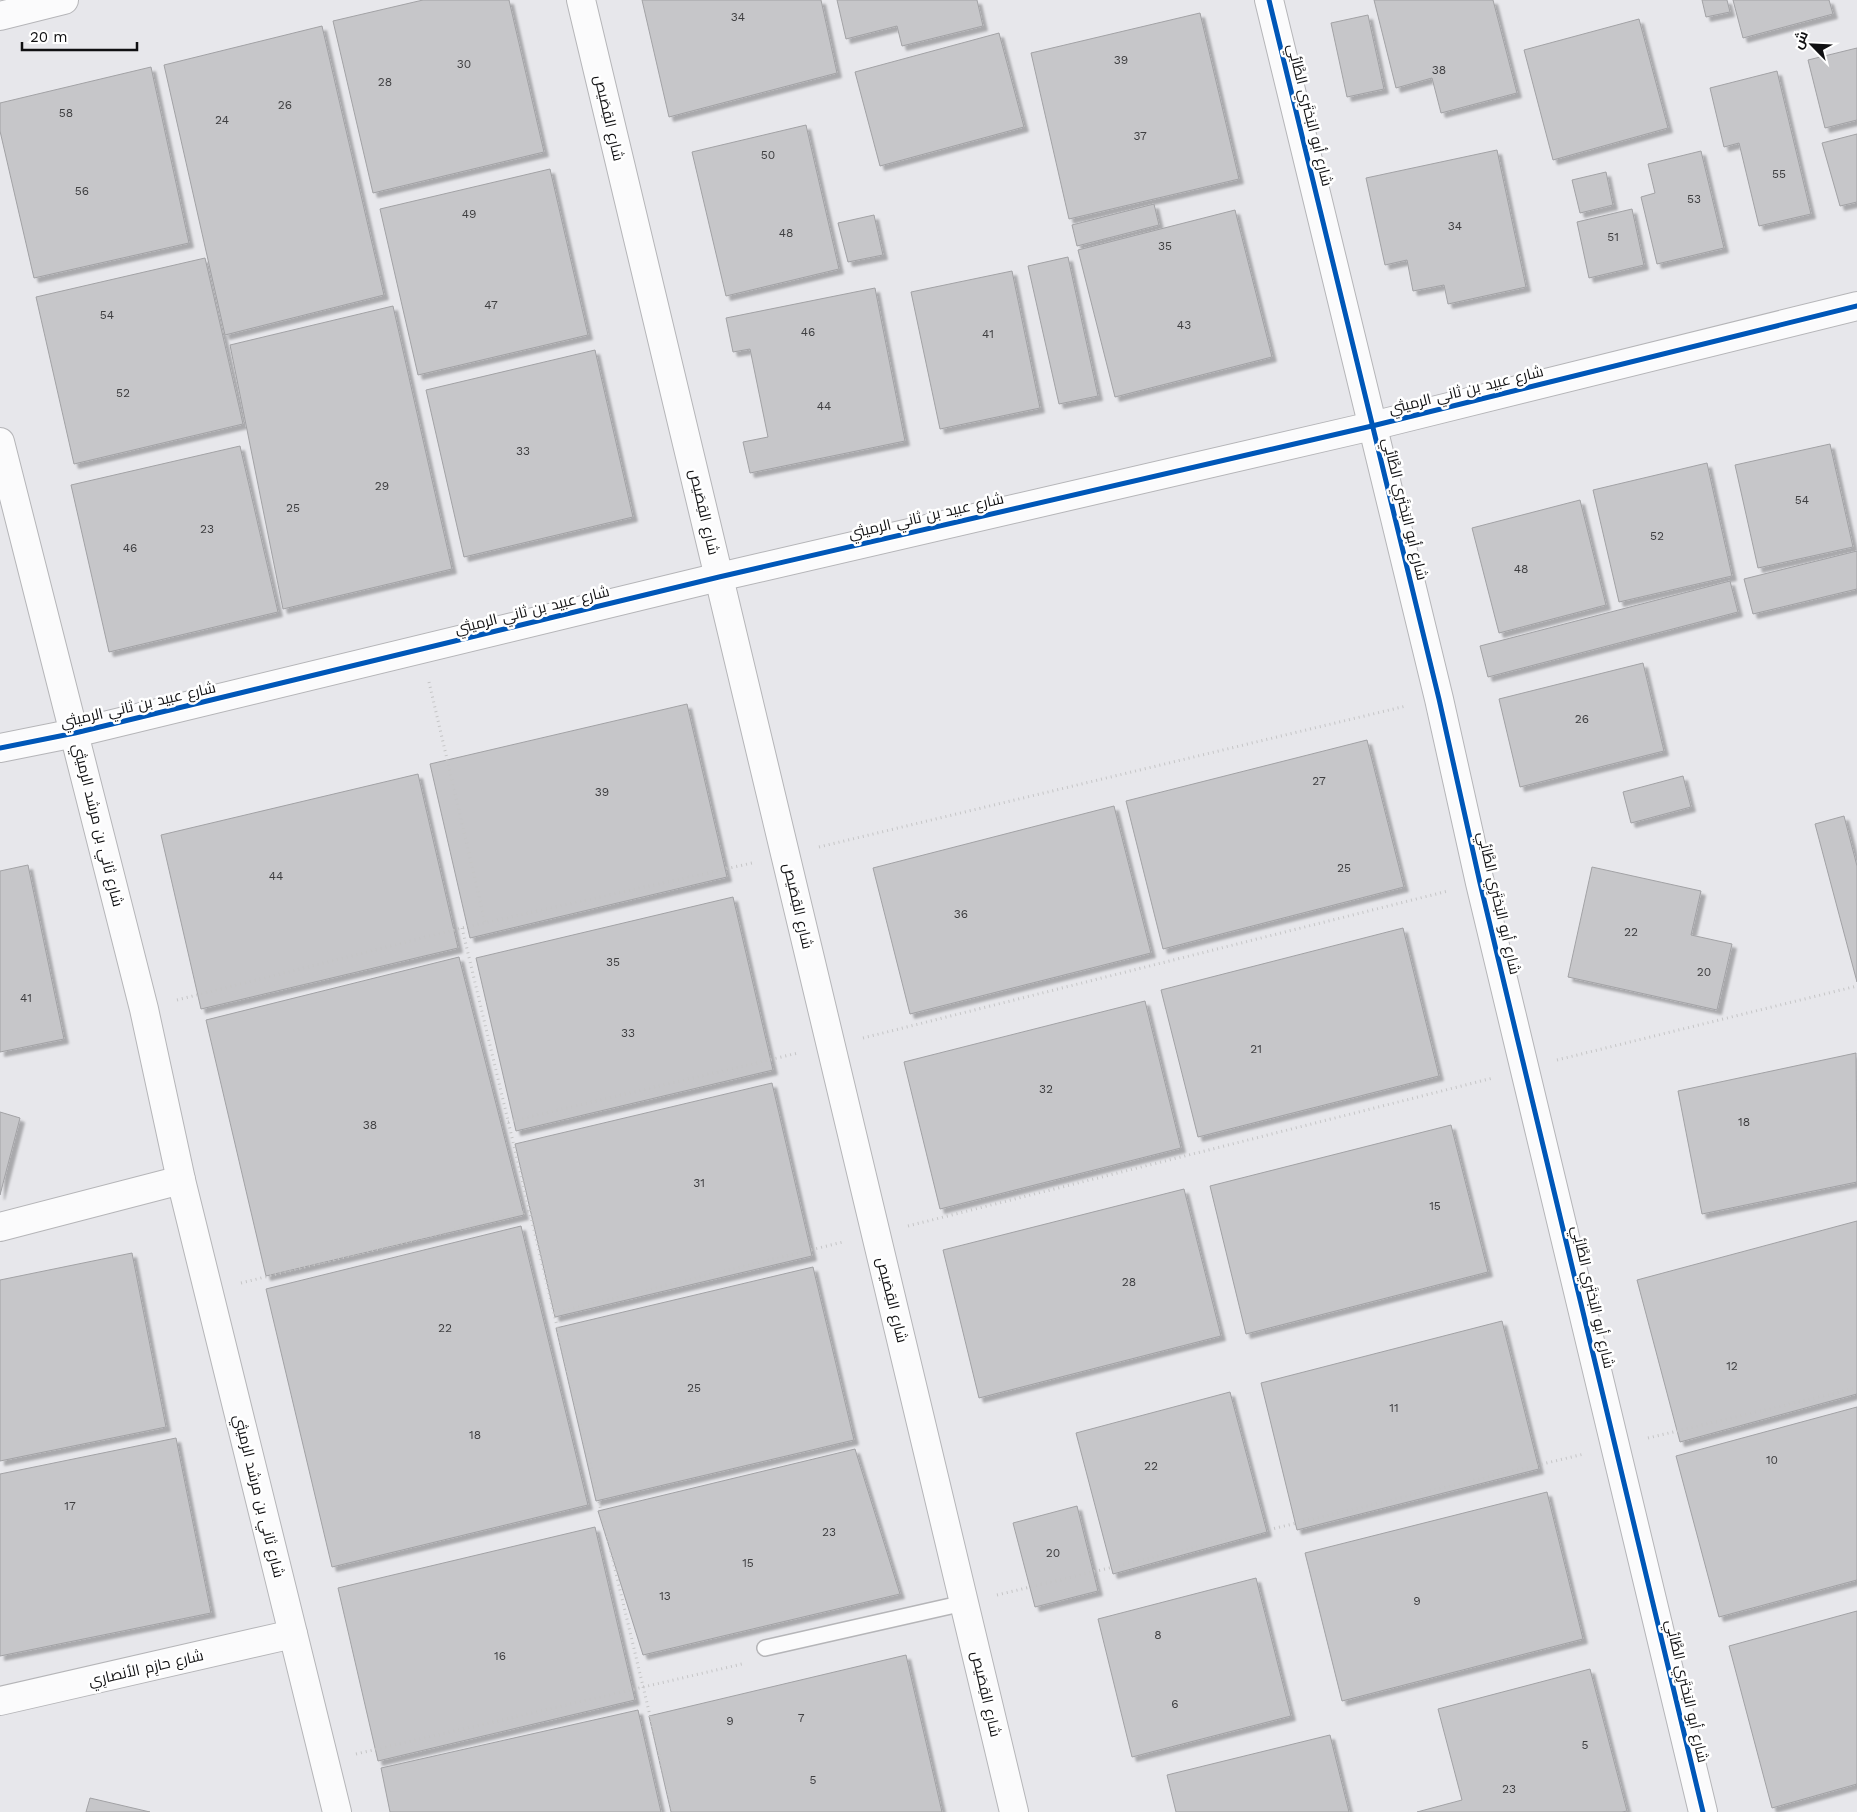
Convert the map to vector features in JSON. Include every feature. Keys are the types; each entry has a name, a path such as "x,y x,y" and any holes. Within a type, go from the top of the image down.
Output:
{"street":[{"path":"0,16 64,0"},
{"name":"شارع القِصَيص","path":"581,0 1014,1812"},
{"name":"شارع أبو البَختَرِي الطَّائِي","path":"1269,0 1439,698 1480,883 1703,1812"},
{"name":"شارع عبيد بن ثاني الرميثي","path":"0,748 75,733 720,577 1372,426 1857,306"},
{"name":"شارع ثاني بن مرشد الرميثي","path":"0,442 144,1009 181,1180 336,1812"},
{"path":"0,1227 181,1180"},
{"name":"شارع حازِم الأنصارِي","path":"0,1701 293,1634"}],"lane":[{"path":"765,1648 964,1603"}],"path":[{"path":"422,649 485,922"},
{"path":"508,1122 831,1046 1480,883"},
{"path":"462,928 674,1812"},
{"path":"554,1313 1486,1080 1525,1067 1857,986"},
{"path":"208,1291 529,1212"},
{"path":"964,1603 1857,1388"},
{"path":"324,1762 768,1658 765,1648"}],"building":[{"path":"423,0 509,0 544,152 373,193 333,21"},
{"path":"642,0 821,0 837,73 669,117"},
{"path":"837,0 977,0 983,26 902,46 897,26 846,39"},
{"path":"1374,0 1493,0 1517,93 1441,113 1432,78 1396,88"},
{"path":"1702,0 1727,0 1730,12 1706,17"},
{"path":"1733,0 1829,0 1833,14 1743,38"},
{"path":"1200,13 1239,179 1069,219 1031,53"},
{"path":"1368,15 1384,89 1347,97 1331,23"},
{"path":"1639,19 1668,128 1553,160 1524,50"},
{"path":"322,26 384,295 225,335 164,65"},
{"path":"999,33 1024,127 880,166 855,72"},
{"path":"1857,48 1857,120 1825,128 1808,60"},
{"path":"151,67 189,243 34,278 0,131 0,103"},
{"path":"1777,71 1811,214 1759,226 1739,143 1724,147 1710,88"},
{"path":"806,125 839,269 726,296 692,152"},
{"path":"1857,134 1857,202 1840,206 1822,143"},
{"path":"1497,150 1526,287 1448,304 1444,285 1413,291 1407,260 1385,265 1366,178"},
{"path":"1701,151 1724,248 1657,264 1641,197 1655,193 1648,164"},
{"path":"550,169 588,335 418,375 380,209"},
{"path":"1606,172 1613,205 1580,213 1572,180"},
{"path":"1154,204 1159,225 1077,246 1072,225"},
{"path":"1632,209 1644,265 1589,278 1577,222"},
{"path":"1235,210 1272,357 1115,397 1078,250"},
{"path":"874,215 883,255 848,262 838,223"},
{"path":"1068,257 1098,396 1059,404 1028,266"},
{"path":"205,258 243,424 74,464 36,297"},
{"path":"1012,271 1040,408 940,429 911,292"},
{"path":"875,288 905,441 750,473 743,442 768,437 750,349 733,352 726,318"},
{"path":"393,306 452,569 283,609 230,345"},
{"path":"595,350 633,517 464,557 426,390"},
{"path":"1830,444 1853,547 1758,568 1735,465"},
{"path":"240,446 278,612 109,652 71,485"},
{"path":"1707,463 1732,576 1619,602 1593,490"},
{"path":"1580,500 1606,605 1499,633 1472,528"},
{"path":"1857,551 1857,589 1753,614 1744,579"},
{"path":"1730,581 1738,612 1488,677 1480,646"},
{"path":"1643,663 1664,751 1520,787 1499,699"},
{"path":"687,704 727,877 470,938 430,764"},
{"path":"1367,740 1404,887 1163,949 1126,801"},
{"path":"418,774 458,948 201,1009 161,835"},
{"path":"1683,776 1691,807 1631,823 1623,792"},
{"path":"1114,806 1151,953 910,1014 873,868"},
{"path":"1844,816 1857,866 1857,982 1815,824"},
{"path":"28,865 64,1039 0,1052 0,871"},
{"path":"1592,867 1701,891 1691,935 1732,944 1717,1010 1568,977"},
{"path":"733,897 773,1070 516,1131 476,958"},
{"path":"1403,928 1439,1076 1198,1137 1161,990"},
{"path":"459,957 524,1215 266,1276 206,1020"},
{"path":"1145,1001 1181,1148 940,1209 904,1062"},
{"path":"1856,1053 1857,1182 1702,1214 1678,1091"},
{"path":"772,1083 812,1256 555,1317 515,1144"},
{"path":"0,1112 20,1118 0,1195"},
{"path":"1451,1125 1488,1272 1246,1334 1210,1186"},
{"path":"1184,1189 1221,1336 979,1398 943,1250"},
{"path":"1857,1221 1857,1394 1680,1442 1637,1280"},
{"path":"521,1226 588,1505 332,1567 266,1289"},
{"path":"132,1253 166,1427 0,1461 0,1280"},
{"path":"813,1267 854,1440 596,1501 556,1328"},
{"path":"1502,1321 1539,1469 1297,1530 1261,1383"},
{"path":"1230,1392 1267,1532 1113,1574 1076,1433"},
{"path":"1857,1407 1857,1580 1719,1617 1676,1456"},
{"path":"176,1438 211,1613 0,1656 0,1474"},
{"path":"855,1449 900,1594 643,1655 598,1511"},
{"path":"1547,1492 1583,1639 1342,1701 1305,1553"},
{"path":"1077,1506 1098,1591 1035,1607 1013,1523"},
{"path":"595,1527 635,1700 378,1761 338,1588"},
{"path":"1256,1578 1291,1716 1132,1757 1098,1619"},
{"path":"1857,1611 1857,1784 1772,1808 1729,1646"},
{"path":"906,1655 942,1812 671,1812 649,1716"},
{"path":"1590,1669 1627,1811 1417,1812 1462,1800 1438,1709"},
{"path":"638,1710 661,1812 390,1812 381,1768"},
{"path":"1330,1735 1349,1812 1176,1812 1167,1775"},
{"path":"90,1798 150,1812 86,1812"}],"cycle path":[{"path":"1269,0 1439,699 1480,883 1703,1812"},
{"path":"0,748 75,733 719,577 1372,426 1857,306"}]}
